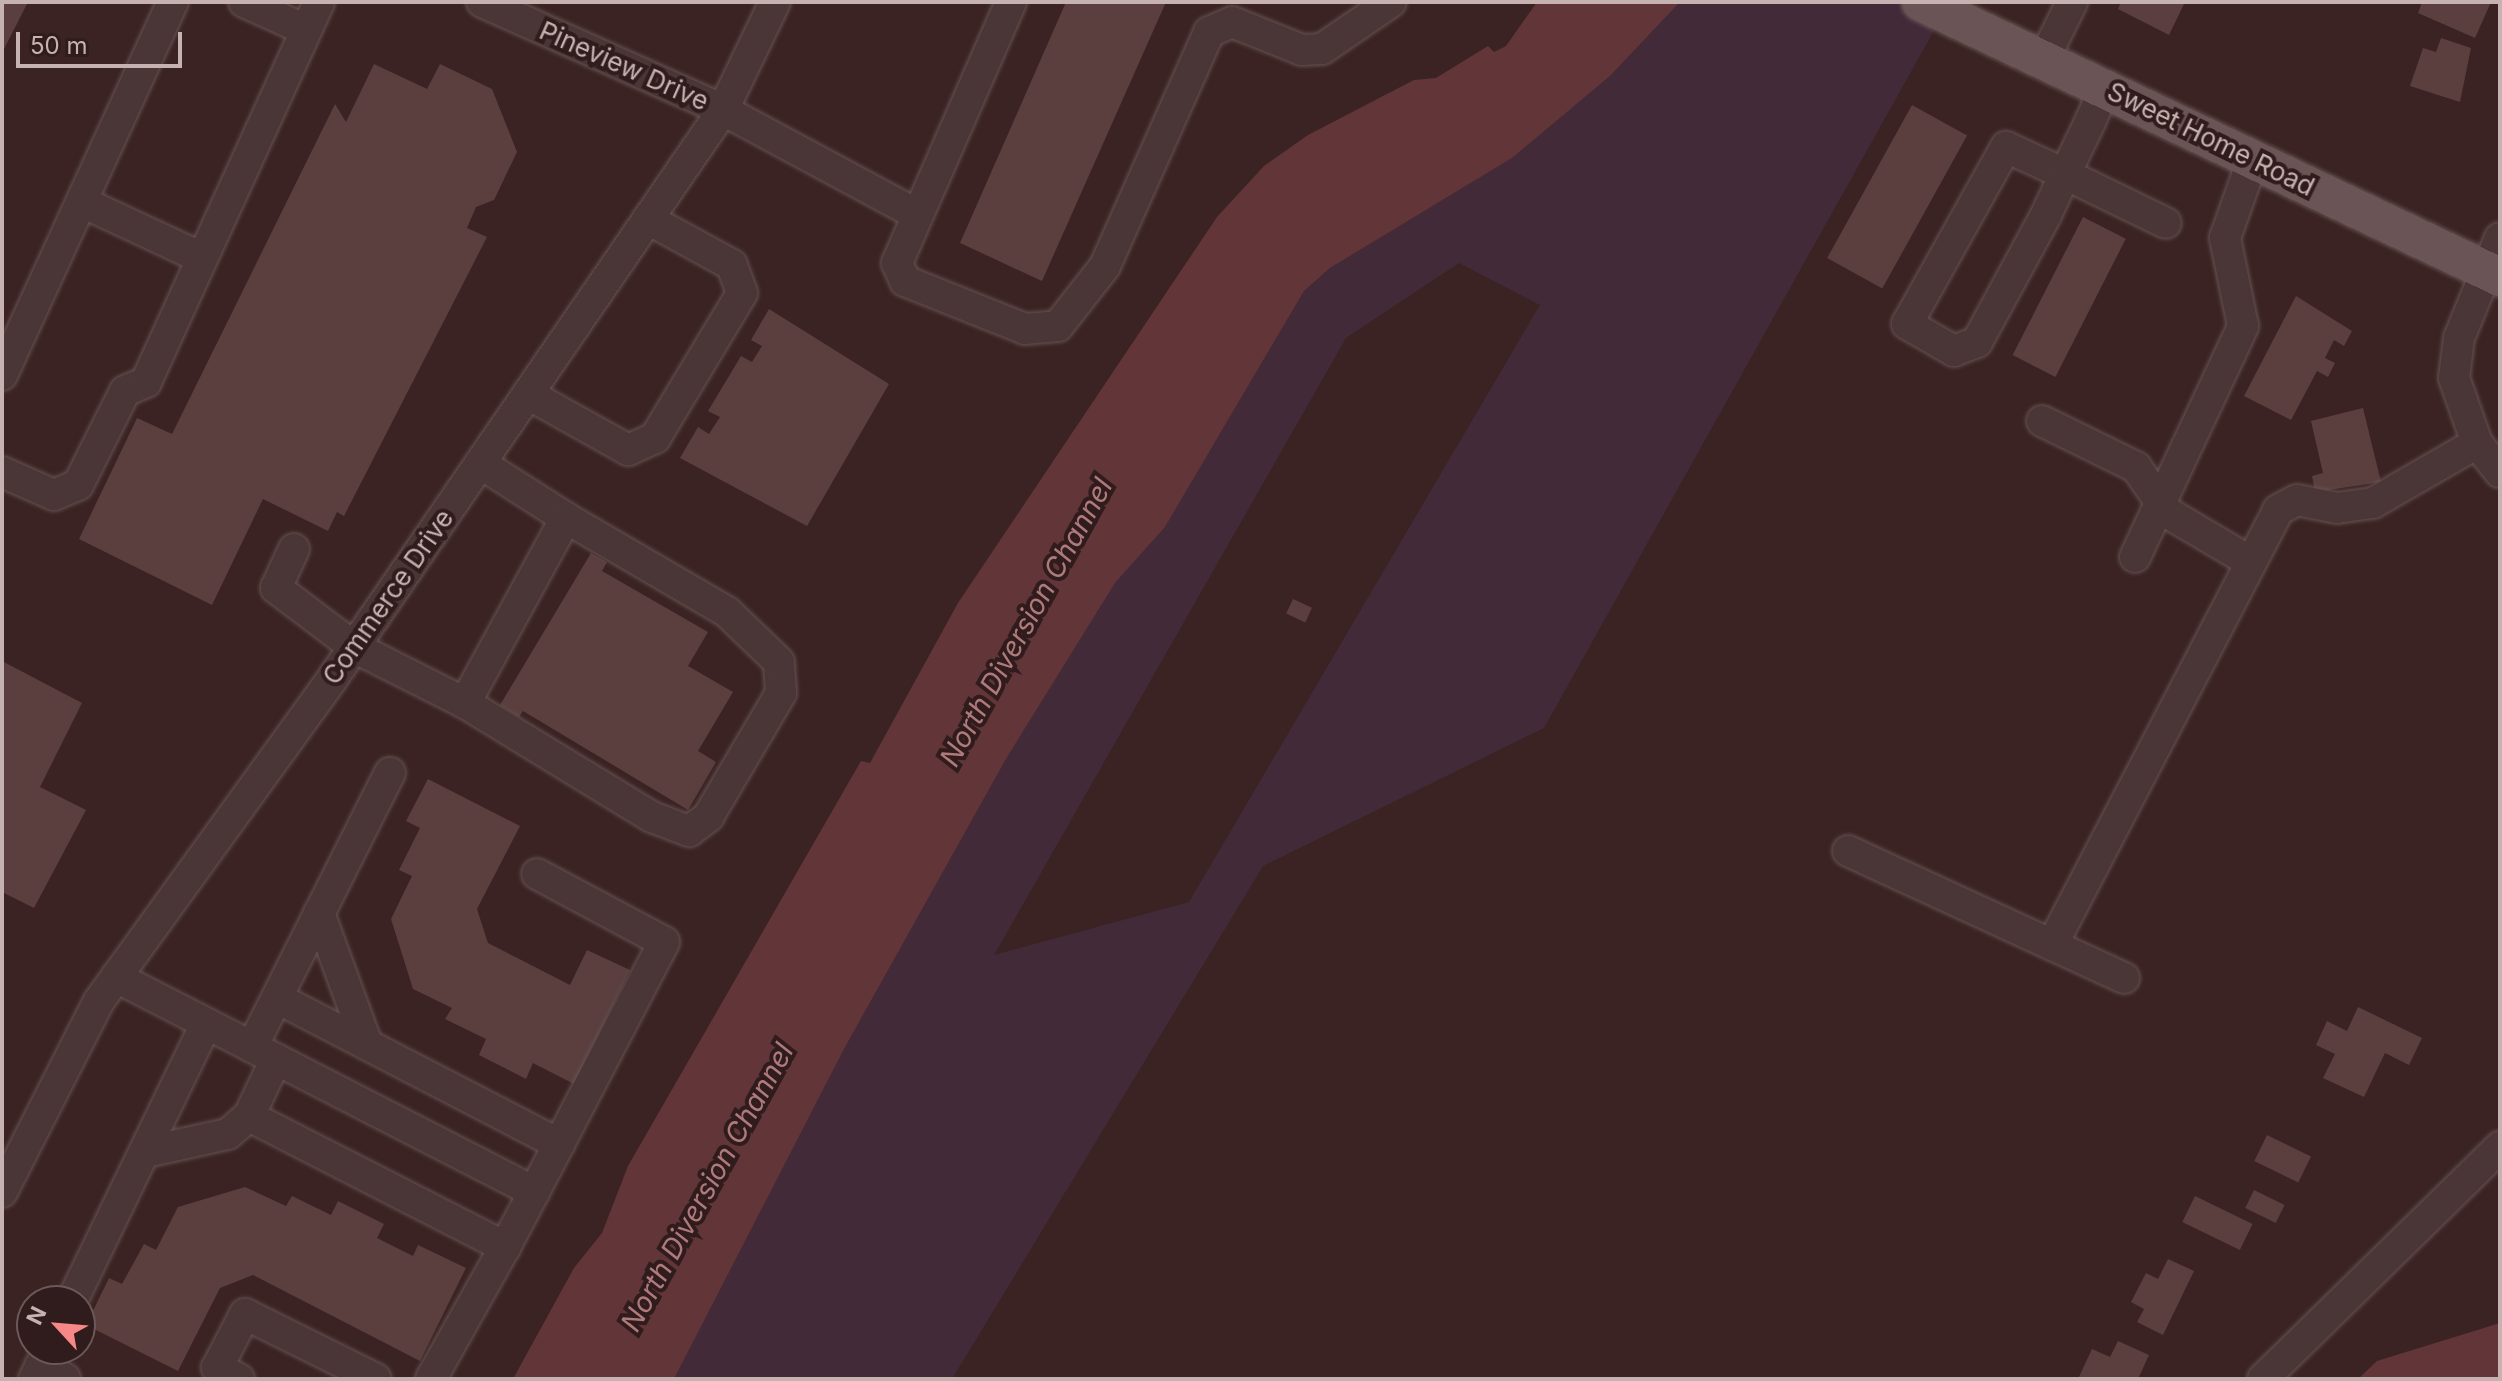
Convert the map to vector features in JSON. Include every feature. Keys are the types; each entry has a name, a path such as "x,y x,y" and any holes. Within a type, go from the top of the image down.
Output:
{"main road":[{"name":"Sweet Home Road","path":"1921,2 2253,159 2496,262"}],"street":[{"path":"2,375 173,2"},
{"path":"244,2 306,30"},
{"path":"2,472 54,495 78,485 125,391 146,382 319,2"},
{"name":"Pineview Drive","path":"482,2 723,110 918,215"},
{"name":"Commerce Drive","path":"2,1192 116,977 354,647 723,110 775,2"},
{"path":"1011,2 897,263 905,281 1025,329 1058,326 1105,266 1209,32 1232,22 1302,50 1322,49 1391,2"},
{"path":"2044,59 2072,2"},
{"path":"2105,88 2065,174 1977,342 1954,351 1907,324 2006,147 2065,174 2166,223"},
{"path":"2135,557 2158,493 2243,326 2225,238 2253,159"},
{"path":"82,202 202,258"},
{"path":"528,394 628,450 655,438 742,293 742,278 732,265 648,219"},
{"path":"2496,262 2459,338 2454,378 2477,443 2500,472"},
{"path":"2042,421 2136,467 2180,523 2247,560"},
{"path":"2052,945 2247,560 2278,510 2297,500 2337,508 2373,503 2477,443"},
{"path":"294,549 276,588 354,647 465,703 652,817 689,831 708,817 781,693 779,662 727,612 566,518 480,463"},
{"path":"465,703 566,518"},
{"path":"146,1152 228,1134 249,1116 277,998 390,773"},
{"path":"1848,851 2124,978"},
{"path":"431,1379 505,1247 664,942 537,874"},
{"path":"319,913 367,1044"},
{"path":"116,977 534,1192"},
{"path":"277,998 559,1144"},
{"path":"80,1285 206,1024"},
{"path":"249,1116 505,1247"},
{"path":"2263,1379 2500,1147"},
{"path":"239,1379 217,1368 245,1314 376,1379"}],"shaded area":[{"path":"1680,2 1950,2 1544,728 1263,866 952,1379 674,1379 844,1049 1006,759 1115,583 1165,527 1304,291 1330,268 1512,158 1610,76","holes":["1459,263 1540,305 1189,902 994,955 1346,338"]}],"water":[{"name":"North Diversion Channel","path":"1537,2 1680,2 1610,76 1512,158 1330,268 1304,291 1165,527 1115,583 1006,759 844,1049 674,1379 513,1379 574,1268 602,1233 628,1166 861,761 870,763 958,603 1217,217 1264,166 1308,135 1414,80 1436,78 1488,46 1494,52 1506,46"},
{"path":"2500,1323 2500,1379 2358,1379 2377,1361"}],"building":[{"path":"2,2 28,2 2,53"},
{"path":"1066,2 1166,2 1042,281 960,243"},
{"path":"2121,2 2185,2 2169,35 2118,9"},
{"path":"2422,2 2491,2 2475,38 2418,13"},
{"path":"2441,38 2471,48 2460,102 2410,86 2423,48 2436,52"},
{"path":"374,64 427,89 440,64 492,89 517,152 494,200 476,207 467,228 487,237 344,516 337,512 328,531 263,499 212,605 79,539 137,418 172,434 335,104 346,122"},
{"path":"1912,105 1967,136 1882,289 1827,258"},
{"path":"2083,217 2126,239 2055,377 2013,355"},
{"path":"2296,296 2352,331 2344,346 2334,340 2325,358 2335,363 2328,377 2317,371 2291,420 2244,396"},
{"path":"769,309 889,384 807,526 680,458 698,427 709,434 720,417 708,411 741,356 752,362 762,346 751,340"},
{"path":"2363,408 2381,482 2315,492 2312,476 2323,473 2311,421"},
{"path":"591,553 607,562 602,571 708,632 688,666 733,692 698,751 716,762 688,810 523,711 519,717 500,705"},
{"path":"1293,599 1312,608 1305,622 1286,614"},
{"path":"2,661 82,703 40,787 86,810 34,908 2,892"},
{"path":"428,779 520,826 477,909 488,943 570,985 587,950 630,970 574,1084 533,1063 526,1079 479,1055 486,1039 445,1019 452,1008 413,989 391,919 412,876 399,870 420,828 406,821"},
{"path":"2358,1007 2422,1038 2409,1065 2385,1053 2364,1097 2323,1078 2335,1054 2316,1045 2327,1021 2347,1031"},
{"path":"2267,1135 2311,1156 2298,1183 2254,1161"},
{"path":"245,1187 286,1206 292,1196 331,1215 338,1201 384,1224 377,1238 413,1256 418,1245 466,1268 420,1361 253,1275 220,1288 178,1371 96,1330 96,1305 109,1278 122,1284 144,1244 156,1250 178,1207"},
{"path":"2254,1190 2285,1205 2276,1223 2245,1208"},
{"path":"2195,1196 2253,1224 2240,1250 2182,1222"},
{"path":"2168,1259 2194,1271 2163,1335 2137,1322 2144,1309 2131,1302 2146,1273 2158,1279"},
{"path":"2118,1341 2149,1355 2138,1379 2078,1379 2092,1349 2110,1357"}]}
